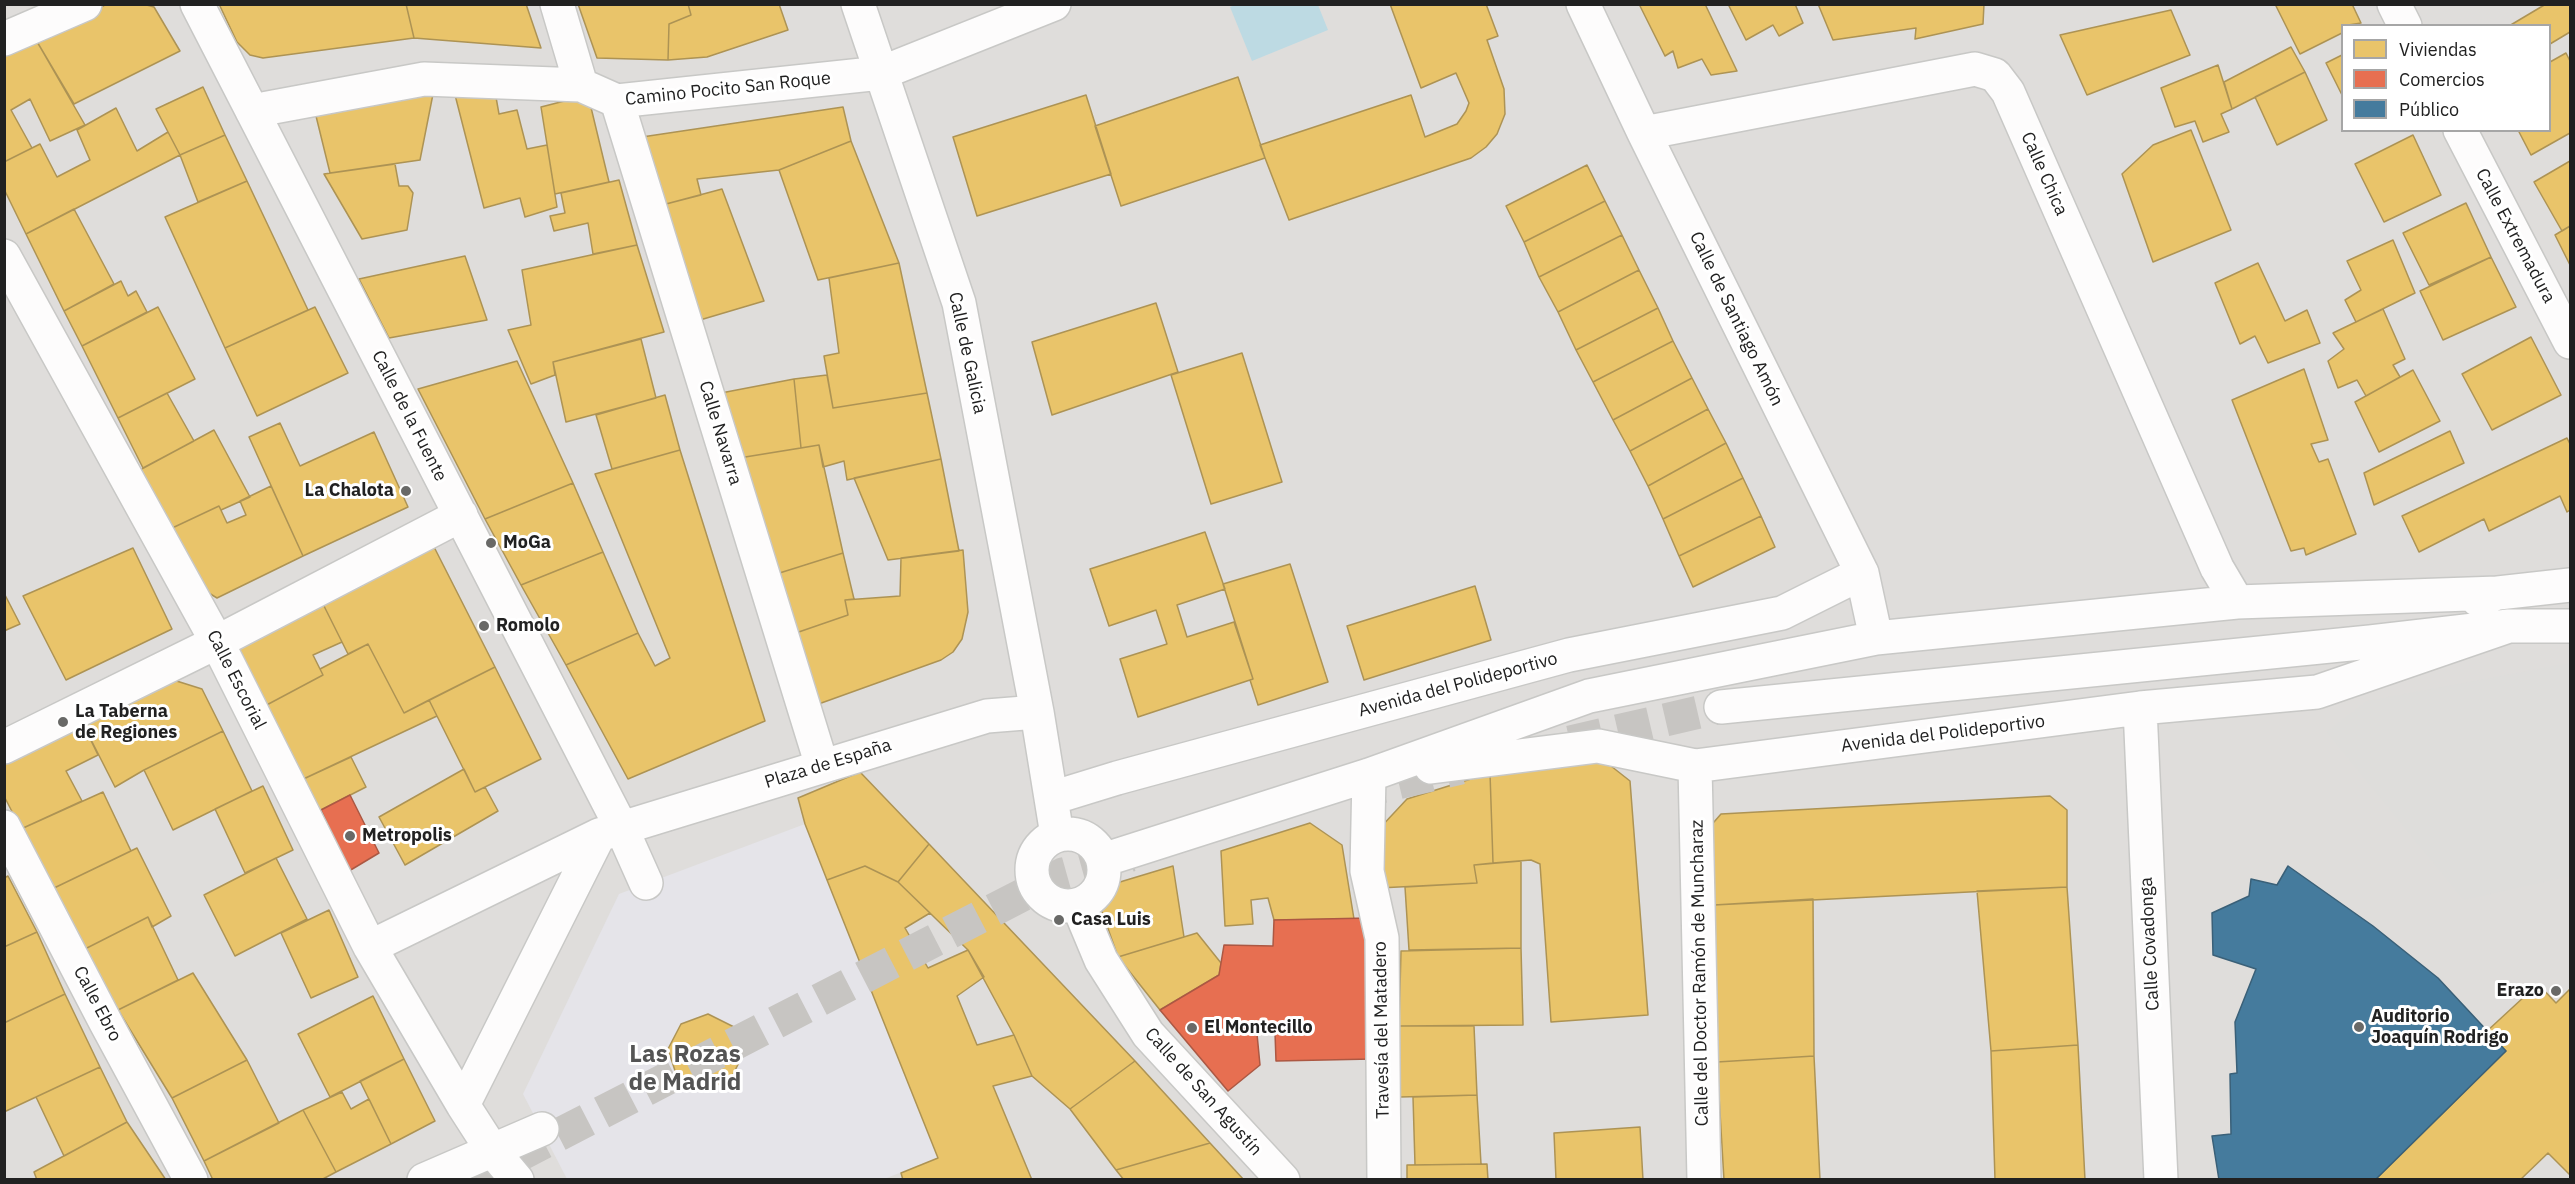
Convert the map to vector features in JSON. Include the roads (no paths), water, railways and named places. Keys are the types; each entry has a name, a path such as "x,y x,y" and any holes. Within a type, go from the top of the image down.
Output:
{"street":[{"path":"4,39 85,4"},
{"name":"Calle de la Fuente","path":"197,4 461,515 610,831"},
{"path":"557,4 581,85"},
{"name":"Calle de Galicia","path":"858,4 959,303 1037,712"},
{"name":"Camino Pocito San Roque","path":"252,111 424,79 581,85 617,101 881,73 1054,4"},
{"name":"Calle de Santiago Amón","path":"1583,4 1644,133 1862,573 1876,638"},
{"path":"2394,4 2404,24"},
{"name":"Calle Chica","path":"1644,133 1975,69 1995,75 2008,92 2217,568 2237,602"},
{"name":"Calle Navarra","path":"617,101 822,766"},
{"name":"Calle Extremadura","path":"2461,132 2571,342"},
{"name":"Calle Escorial","path":"4,256 217,642 370,947 463,1106"},
{"path":"4,747 217,642 461,515"},
{"name":"Avenida del Polideportivo","path":"1052,798 1117,778 1569,655 1782,613 1862,573"},
{"name":"Avenida del Polideportivo","path":"1103,860 1370,775 1589,696 1876,638 2237,602 2498,593 2571,585"},
{"name":"Avenida del Polideportivo","path":"2370,642 2498,593"},
{"name":"Avenida del Polideportivo","path":"1370,775 1598,746 1695,766 2139,708 2317,692 2509,626"},
{"name":"Avenida del Polideportivo","path":"1720,707 2509,626 2571,626"},
{"name":"Calle Covadonga","path":"2139,708 2161,1179"},
{"path":"1037,712 1057,835"},
{"name":"Plaza de España","path":"370,947 610,831 987,716 1037,712"},
{"name":"Calle del Doctor Ramón de Muncharaz","path":"1695,766 1704,1179"},
{"name":"Travesía del Matadero","path":"1370,775 1367,871 1382,938 1384,1179"},
{"name":"Calle Ebro","path":"4,827 106,1023 191,1179"},
{"path":"517,1179 492,1150 463,1106 610,831 646,883"},
{"path":"1071,833 1085,838 1096,847 1103,860 1104,874 1100,888 1091,898 1078,905 1064,906 1050,902 1039,893 1032,881 1031,866 1035,853 1045,842 1057,835 1071,833"},
{"name":"Calle de San Agustín","path":"1078,905 1101,960 1148,1034 1283,1179"},
{"path":"424,1179 542,1130"}],"water":[{"path":"1235,5 1318,5 1328,30 1252,61 1230,7"}],"tunnel":[{"path":"1570,742 1721,707"},
{"path":"1351,794 1461,768"},
{"path":"471,1180 1063,874 1131,855"}],"place":[{"name":"La Chalota","path":"406,491"},
{"name":"MoGa","path":"491,543"},
{"name":"Romolo","path":"484,626"},
{"name":"La Taberna de Regiones","path":"63,722"},
{"name":"Metropolis","path":"350,836"},
{"name":"Casa Luis","path":"1059,920"},
{"name":"Erazo","path":"2556,991"},
{"name":"Auditorio Joaquín Rodrigo","path":"2359,1027"},
{"name":"El Montecillo","path":"1192,1028"}],"district":[{"name":"Las Rozas de Madrid","path":"685,1069"}]}
